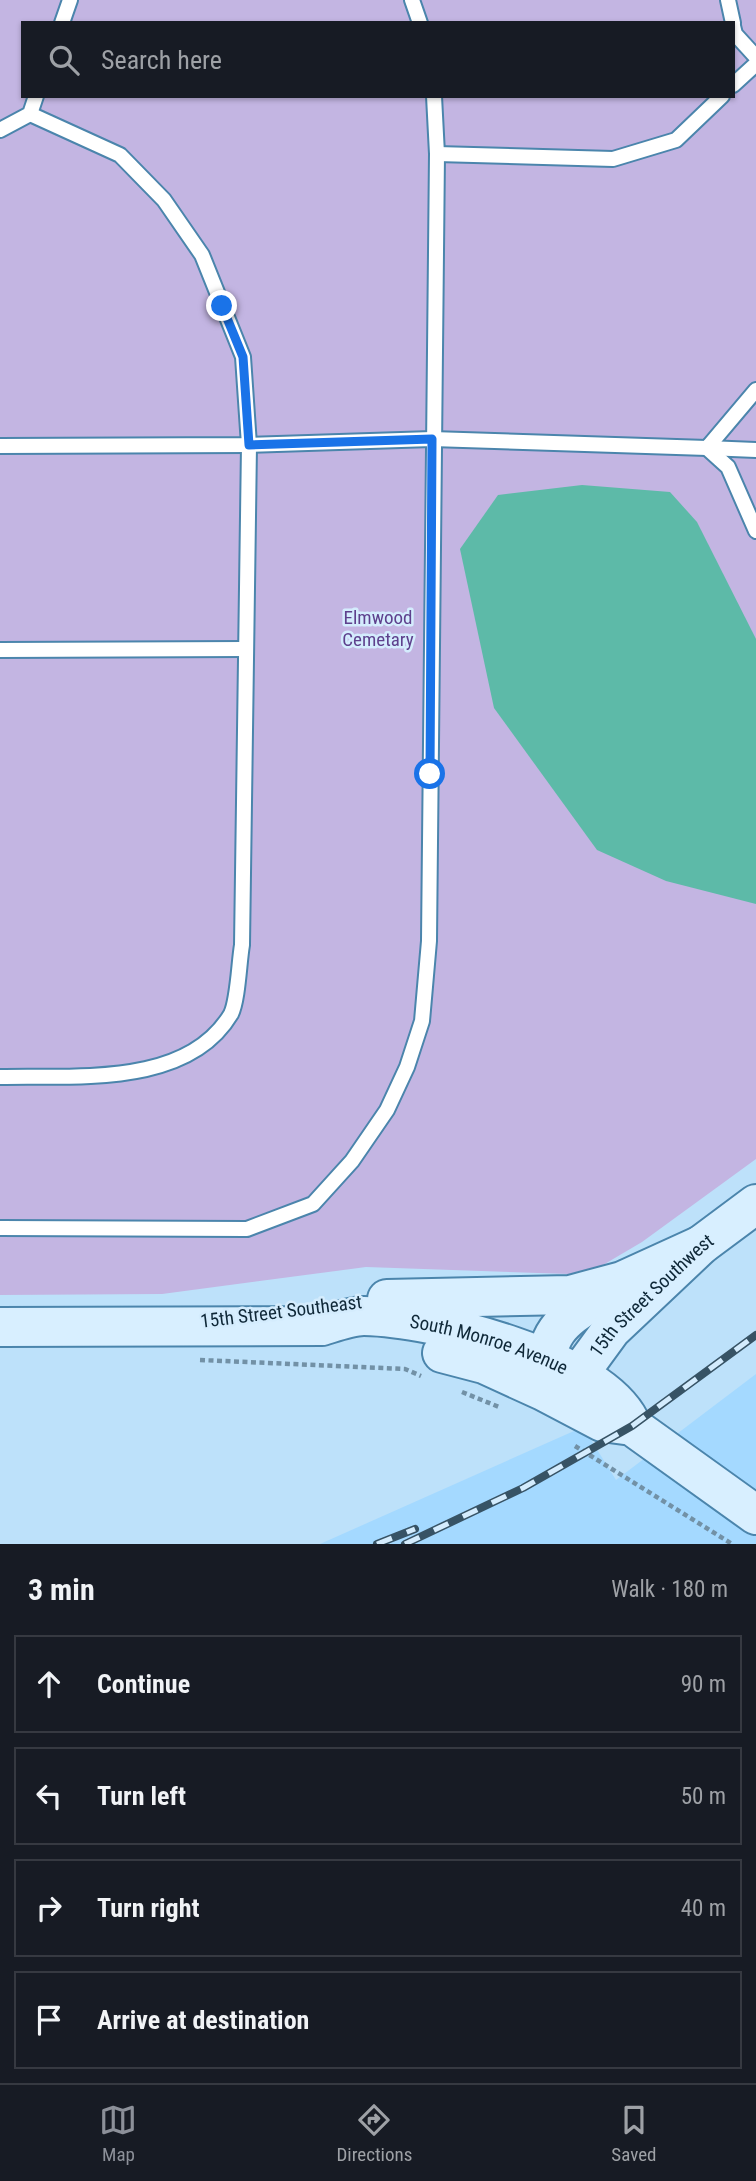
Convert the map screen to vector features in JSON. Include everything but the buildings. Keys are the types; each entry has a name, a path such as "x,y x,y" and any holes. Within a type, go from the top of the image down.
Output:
{"street":[{"name":"15th Street Southwest","path":"557,1381 701,1245 756,1204"},
{"name":"15th Street Southeast","path":"149,1329 343,1300 570,1295 622,1281 701,1245"},
{"name":"15th Street Southeast","path":"557,1381 554,1332 622,1281"},
{"name":"South Monroe Avenue","path":"0,1327 149,1329 322,1326 361,1315 433,1324 506,1344 557,1381 602,1422 632,1426 756,1515"}],"lane":[{"path":"63,21 69,0"},
{"path":"412,0 419,21"},
{"path":"728,0 732,21"},
{"path":"735,34 756,57"},
{"path":"735,83 756,64"},
{"path":"0,130 30,114 35,98"},
{"path":"0,1228 247,1229 313,1204 352,1161 387,1110 407,1067 422,1021 429,942 432,439 437,154 434,98"},
{"path":"437,154 613,159 676,140 720,98"},
{"path":"0,1077 106,1074 158,1066 202,1049 232,1012 242,945 249,445 243,357 202,255 164,200 120,155 30,114"},
{"path":"707,448 756,390"},
{"path":"0,446 249,445 432,439 756,450"},
{"path":"707,448 728,467 756,531"},
{"path":"0,650 246,649"}],"path":[{"path":"191,1360 405,1369 430,1380"},
{"path":"455,1390 505,1410"},
{"path":"569,1442 732,1544"}],"shaded area":[{"path":"582,485 670,492 697,522 756,639 756,904 666,881 597,850 494,708 460,549 498,495"},
{"path":"756,1374 756,1544 320,1544 583,1427 616,1480"}],"green space":[{"name":"Elmwood Cemetary","path":"0,0 756,0 756,1159 642,1242 603,1265 569,1274 366,1267 162,1294 0,1295"}],"railway":[{"path":"405,1544 523,1488 632,1426 756,1335"},
{"path":"377,1544 415,1529"}],"route":[{"path":"222,306 243,357 249,445 432,439 430,774"}]}
